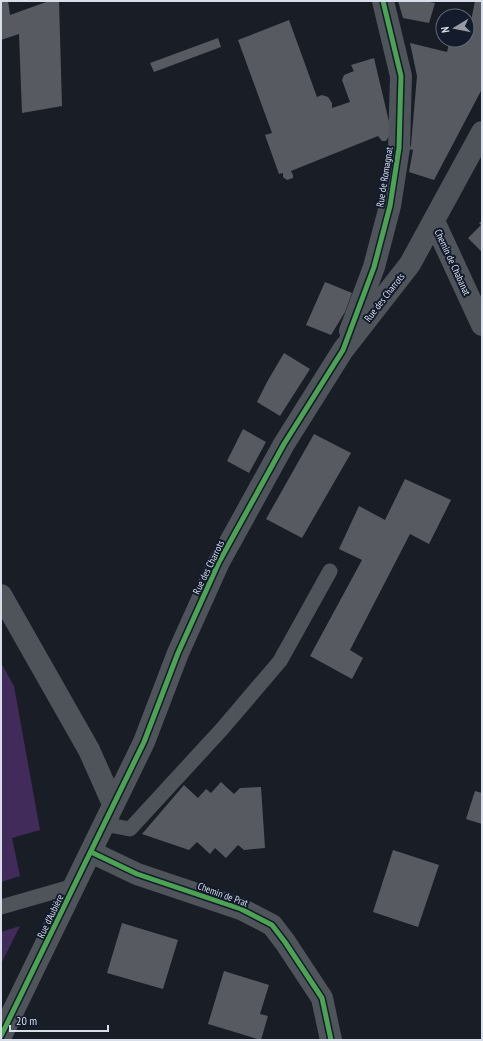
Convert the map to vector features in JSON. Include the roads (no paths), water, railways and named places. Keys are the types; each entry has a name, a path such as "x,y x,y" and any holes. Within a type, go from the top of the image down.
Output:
{"street":[{"name":"Rue de Romagnat","path":"343,350 374,267 390,206 399,148 402,76 383,1"},
{"name":"Rue des Charrots","path":"113,804 144,742 178,652 219,562 284,444 343,350 410,264 482,132"},
{"name":"Chemin de Chabanat","path":"434,221 482,325"},
{"path":"1,595 89,750 113,804"},
{"name":"Rue d'Aubière","path":"1,1036 113,804"},
{"name":"Chemin de Prat","path":"91,852 137,874 241,909 272,925 322,998 331,1040"}],"lane":[{"path":"104,824 130,829 222,729 280,661 330,571"},
{"path":"1,907 74,886"}]}
